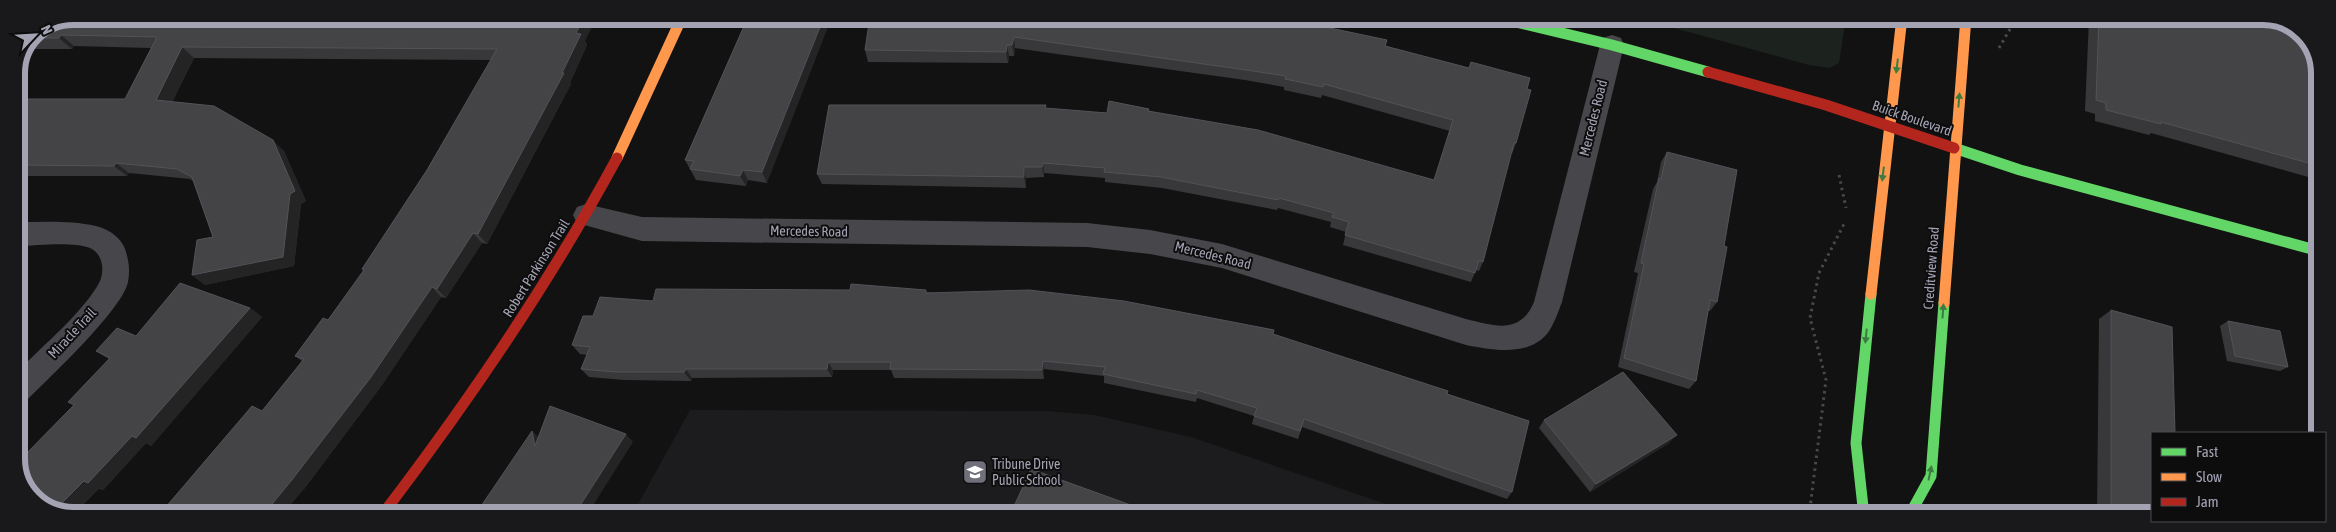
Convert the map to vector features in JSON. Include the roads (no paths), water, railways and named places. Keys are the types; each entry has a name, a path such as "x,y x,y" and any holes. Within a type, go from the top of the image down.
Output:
{"street":[{"name":"Robert Parkinson Trail","path":"388,507 467,404 553,271 607,176 678,25"},
{"name":"Buick Boulevard","path":"1528,25 1612,45 1826,105 2020,170 2311,249"},
{"path":"1863,507 1856,443 1901,25"},
{"name":"Creditview Road","path":"1914,507 1931,476 1965,25"},
{"name":"Mercedes Road","path":"586,215 642,229 1060,235 1150,242 1222,256 1466,332 1494,338 1515,338 1536,327 1548,302 1612,45"},
{"name":"Miracle Trail","path":"25,234 67,234 96,237 112,249 116,264 114,283 91,315 25,383"}],"place":[{"name":"Tribune Drive Public School","path":"975,472"}]}
